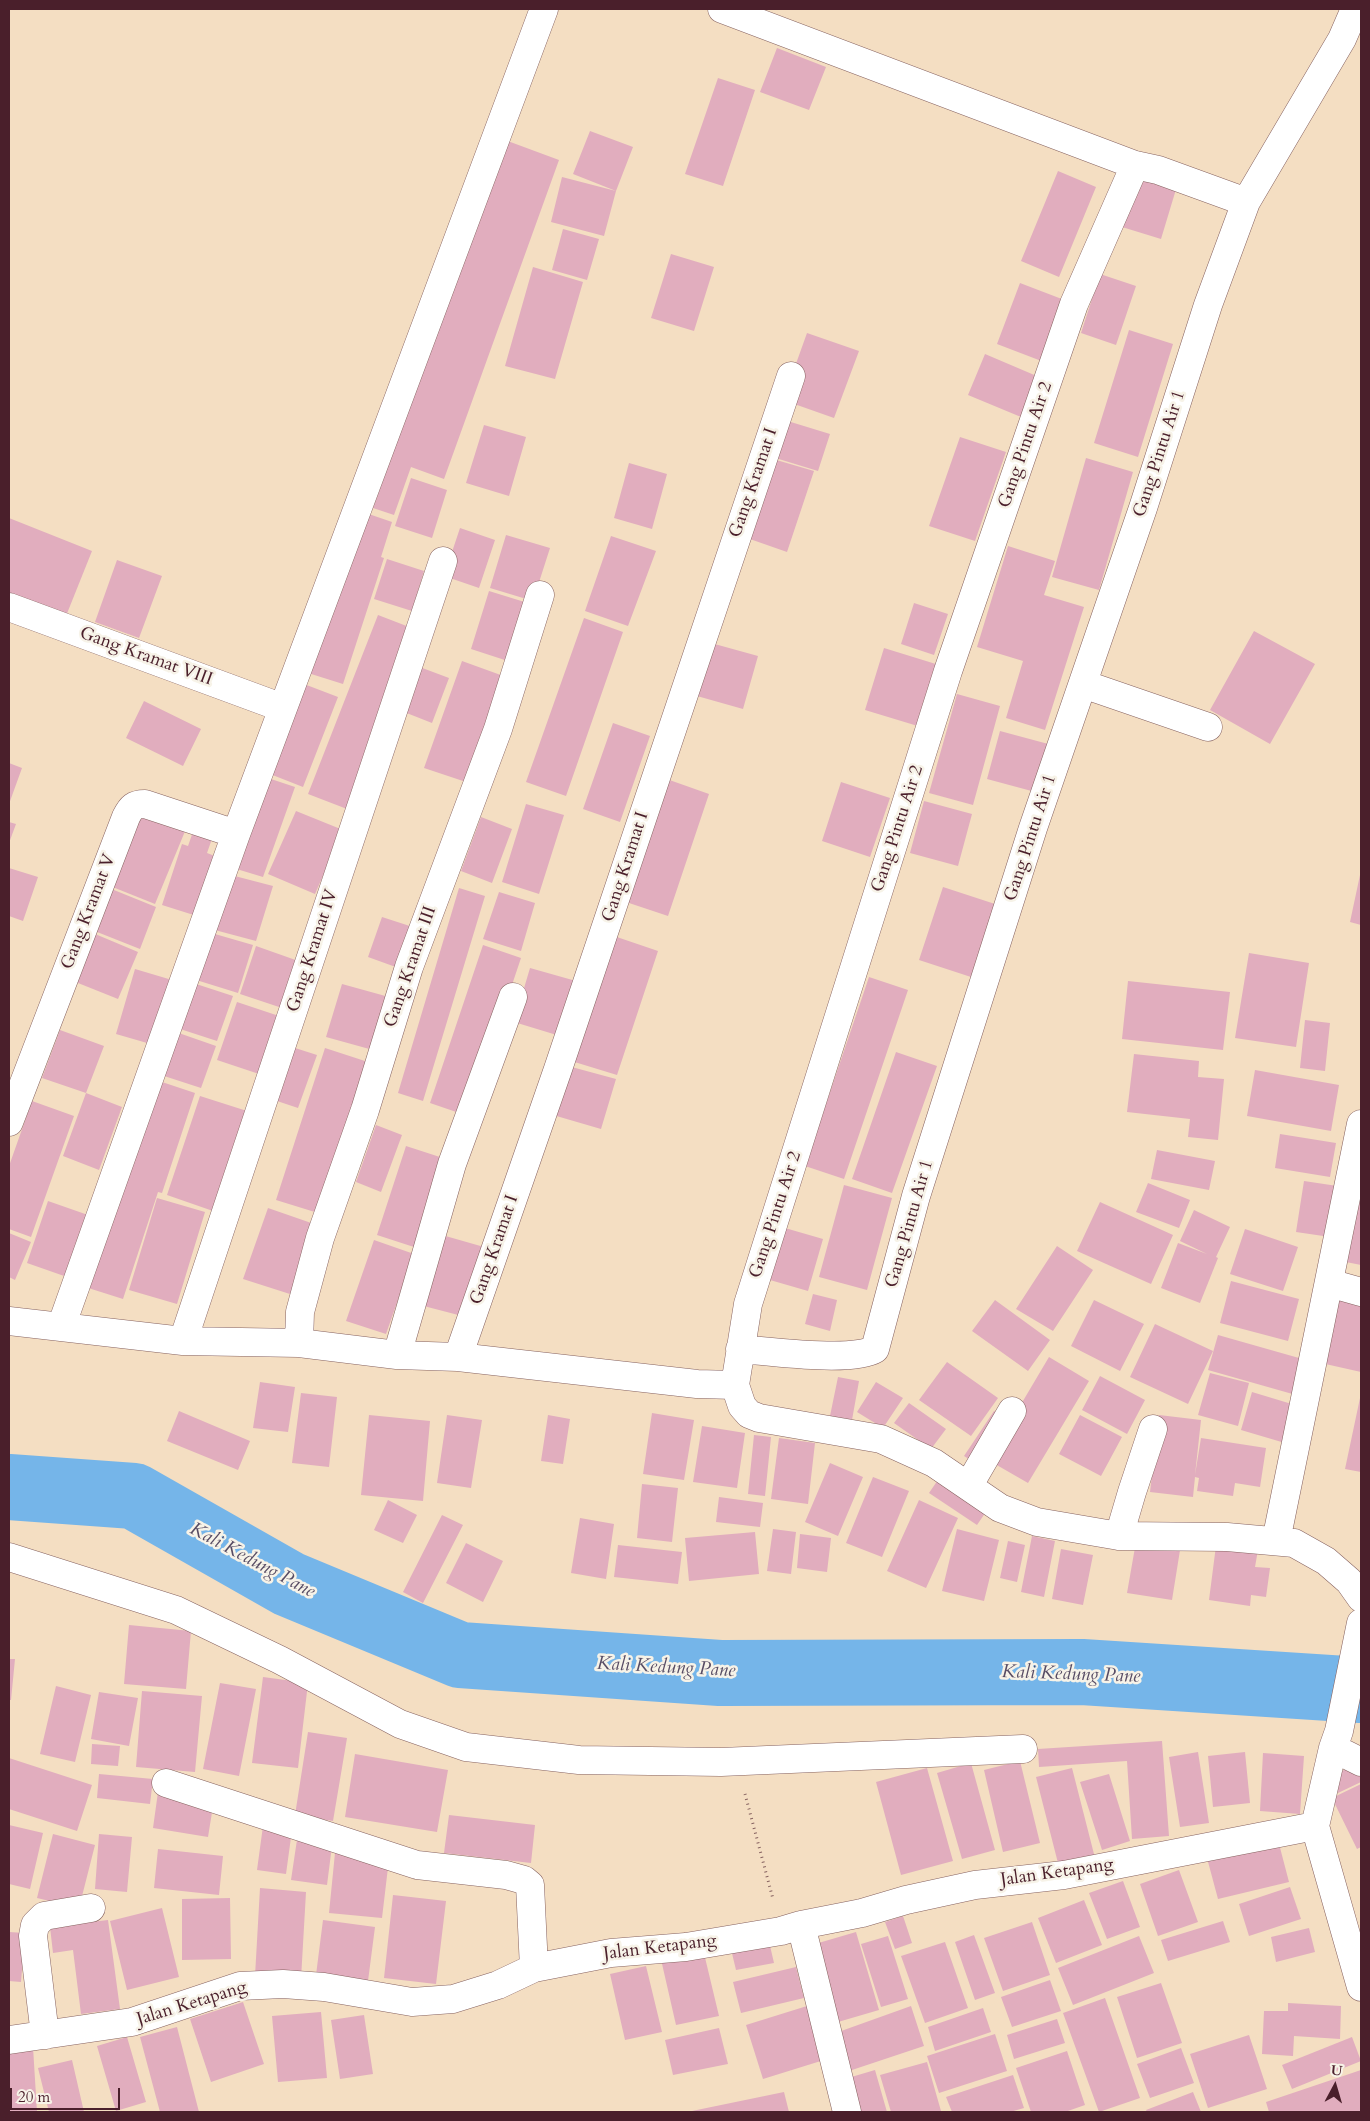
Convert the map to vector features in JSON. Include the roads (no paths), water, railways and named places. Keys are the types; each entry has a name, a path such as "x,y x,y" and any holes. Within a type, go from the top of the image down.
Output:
{"street":[{"path":"61,1327 236,834 544,9"},
{"path":"722,9 1135,165 1158,170 1246,202"},
{"name":"Gang Pintu Air 1","path":"738,1378 820,1355 865,1353 875,1349 916,1196 1030,838 1143,508 1208,304 1246,202 1342,39 1355,9"},
{"name":"Gang Pintu Air 2","path":"738,1378 748,1304 948,671 1074,304 1135,165"},
{"name":"Gang Kramat I","path":"458,1357 562,1059 791,376"},
{"name":"Gang Kramat IV","path":"183,1341 443,561"},
{"name":"Gang Kramat III","path":"299,1343 300,1312 320,1238 365,1110 409,967 498,729 540,595"},
{"name":"Gang Kramat VIII","path":"9,607 283,708"},
{"path":"1083,684 1208,727"},
{"name":"Gang Kramat V","path":"9,1122 131,807 136,804 145,804 236,834"},
{"path":"397,1355 452,1164 513,996"},
{"path":"1276,1541 1361,1124"},
{"path":"1329,1283 1361,1292"},
{"path":"9,1320 183,1341 299,1343 397,1355 458,1357 697,1384 738,1378 749,1414 759,1418 881,1438 934,1463 1000,1508 1037,1522 1119,1536 1227,1537 1294,1542 1326,1560 1349,1581 1361,1598"},
{"path":"968,1485 1012,1411"},
{"path":"1119,1536 1153,1429"},
{"path":"9,1557 176,1610 280,1660 400,1724 466,1747 579,1760 737,1762 1023,1749"},
{"path":"1361,1623 1336,1739 1314,1826 1361,1987"},
{"path":"1336,1739 1361,1762"},
{"path":"166,1783 417,1865 506,1875 524,1880 530,1885 534,1968"},
{"name":"Jalan Ketapang","path":"9,2040 132,2022 240,1986 283,1984 324,1987 412,2002 453,1999 498,1985 534,1968 612,1953 686,1947 791,1928 862,1913 906,1900 975,1885 1064,1875 1314,1826"},
{"path":"45,2035 33,1936 35,1925 44,1916 91,1908"},
{"path":"791,1928 846,2112"}],"waterway":[{"name":"Kali Kedung Pane","path":"9,1487 134,1496 289,1584 460,1655 720,1673 1082,1672 1361,1690"}]}
